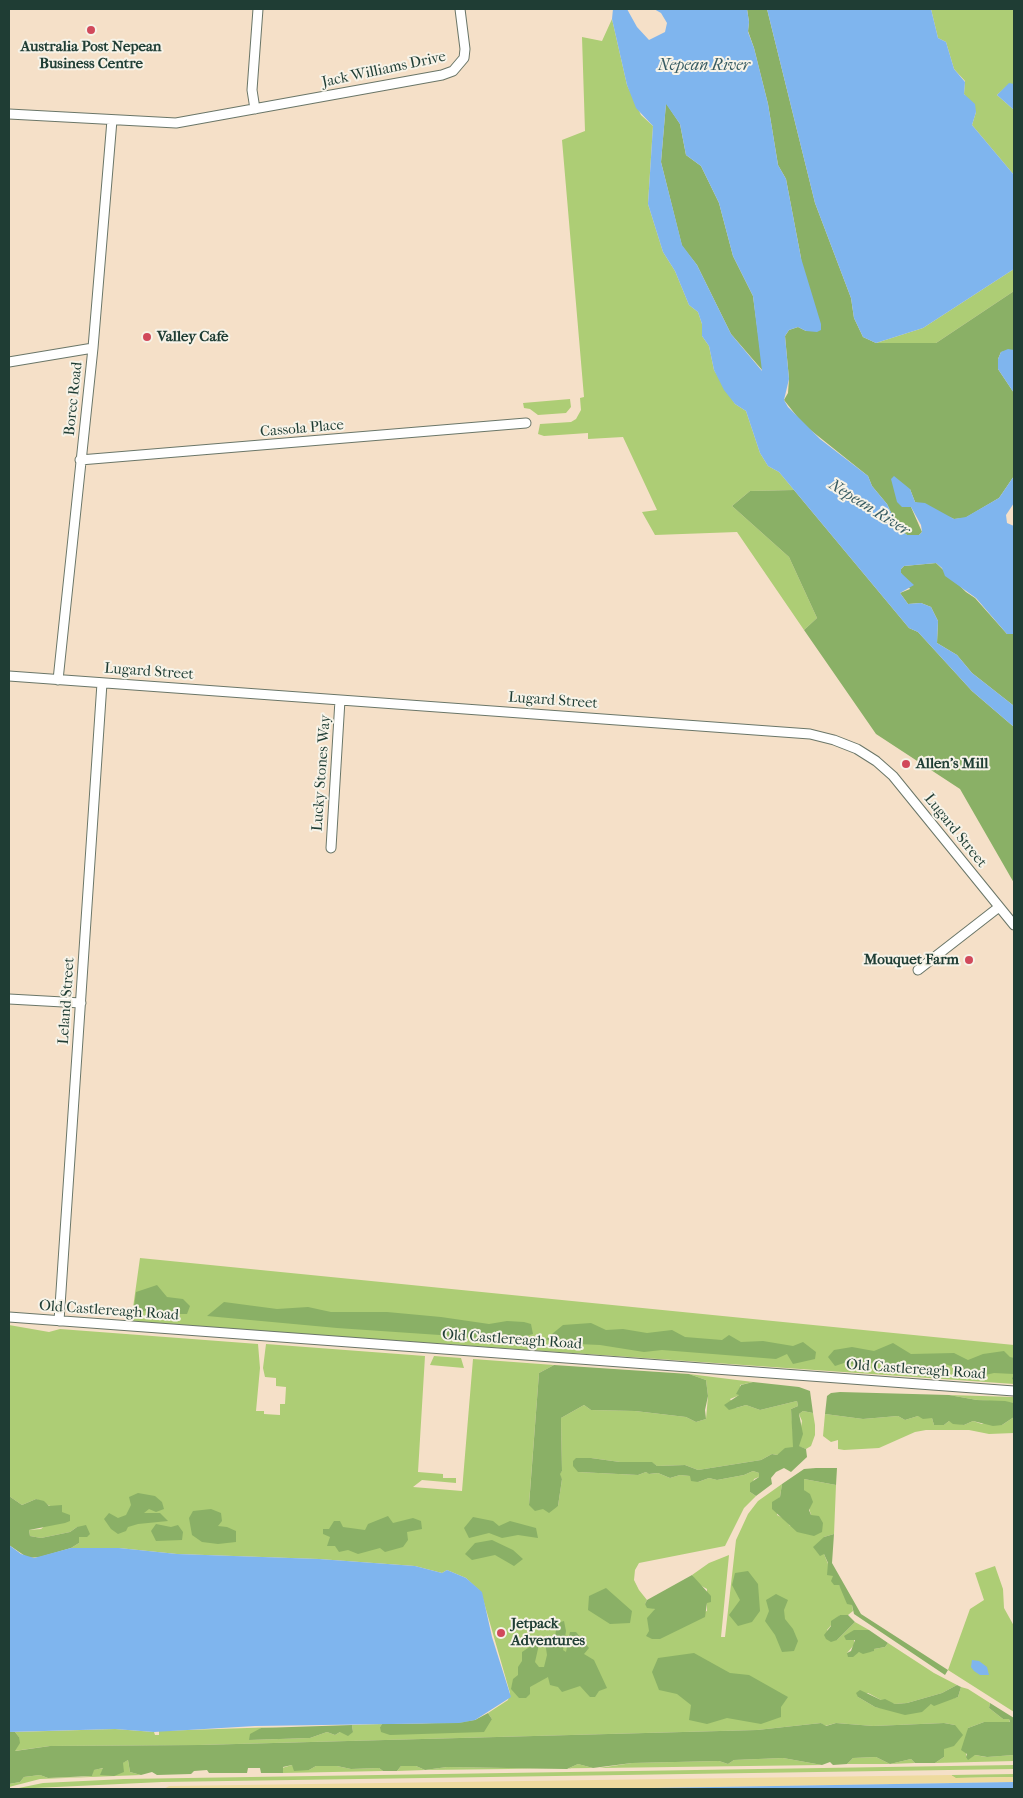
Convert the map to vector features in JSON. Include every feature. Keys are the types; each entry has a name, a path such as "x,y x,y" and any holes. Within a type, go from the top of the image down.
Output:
{"street":[{"path":"255,109 252,90 258,9"},
{"name":"Jack Williams Drive","path":"9,114 176,123 442,75 453,71 464,58 465,49 460,9"},
{"name":"Borec Road","path":"58,680 93,348 112,120"},
{"path":"9,362 93,348"},
{"name":"Cassola Place","path":"80,460 526,423"},
{"name":"Lugard Street","path":"9,676 810,734 834,740 876,761 893,776 1014,925"},
{"name":"Leland Street","path":"59,1321 102,683"},
{"name":"Lucky Stones Way","path":"331,848 340,700"},
{"path":"918,970 1000,907"},
{"path":"9,999 81,1003"},
{"name":"Old Castlereagh Road","path":"9,1317 1014,1391"}],"green space":[{"path":"747,9 767,9 815,203 851,298 854,318 863,337 876,343 936,343 1014,291 1014,350 1001,352 998,359 998,369 1014,393 1014,476 999,498 965,518 954,519 915,502 910,489 911,507 922,532 919,535 907,535 899,529 887,504 872,486 868,476 803,424 784,400 788,393 789,379 785,336 789,330 798,327 806,331 801,258 786,179 778,165 768,104 748,31"},
{"path":"931,9 1014,9 1014,84 1009,84 997,95 1014,110 1014,175 972,125 976,112 964,94 965,81 954,69 946,42 938,38"},
{"path":"612,19 627,85 641,115 653,126 648,204 663,252 675,271 689,305 698,312 702,324 702,336 709,346 714,370 735,404 746,411 760,453 768,466 779,472 794,490 750,491 732,506 789,557 817,618 804,630 737,532 655,535 642,512 657,510 623,437 588,439 588,433 544,436 538,434 540,424 571,422 576,419 581,410 580,398 584,397 562,140 585,131 582,37 602,41"},
{"path":"666,103 680,124 686,155 701,166 719,203 733,256 753,296 763,371 731,334 697,265 682,246 661,162"},
{"path":"1014,269 1014,291 936,343 876,343 923,328"},
{"path":"570,399 571,407 566,413 538,415 530,409 524,408 523,403"},
{"path":"794,490 909,628 918,632 972,691 1014,727 1014,883 960,789 876,734 804,630 817,618 789,557 732,506 750,491"},
{"path":"936,563 966,592 975,598 1007,634 1014,634 1014,706 972,673 957,655 937,643 938,621 931,607 921,603 908,604 900,593 910,589 901,573 901,569 904,566"},
{"path":"140,1258 1014,1345 1014,1384 131,1322"},
{"path":"157,1285 167,1297 183,1299 190,1306 187,1314 161,1314 153,1308 141,1312 134,1307 136,1292"},
{"path":"224,1302 277,1309 308,1307 331,1312 387,1312 489,1324 507,1321 524,1322 531,1324 533,1334 513,1340 337,1328 207,1316"},
{"path":"591,1323 606,1330 623,1329 647,1333 672,1330 685,1337 722,1340 729,1335 741,1342 763,1341 793,1346 803,1342 816,1352 815,1359 793,1364 787,1354 776,1359 662,1350 644,1352 600,1345 554,1343 546,1339 563,1325"},
{"path":"9,1325 49,1332 60,1329 258,1344 260,1368 256,1411 264,1411 264,1414 280,1415 280,1404 285,1404 286,1387 276,1386 276,1378 265,1377 263,1368 266,1344 425,1356 418,1472 443,1474 443,1478 456,1478 456,1483 422,1480 413,1487 462,1491 473,1359 554,1365 539,1373 529,1504 543,1508 558,1506 562,1479 559,1474 562,1471 561,1418 584,1405 591,1410 635,1411 686,1417 696,1422 706,1419 708,1396 706,1380 689,1374 753,1382 740,1385 740,1395 730,1399 736,1408 746,1405 760,1410 797,1401 798,1406 791,1409 794,1447 777,1455 772,1454 761,1460 698,1470 685,1465 657,1466 651,1462 620,1462 591,1458 578,1472 638,1475 646,1472 650,1474 658,1473 670,1478 680,1475 691,1476 698,1482 709,1478 717,1480 744,1475 753,1471 759,1473 759,1477 754,1479 750,1492 756,1496 744,1508 725,1546 639,1563 635,1570 634,1580 647,1600 645,1604 655,1609 649,1631 707,1611 707,1589 698,1584 692,1575 709,1563 729,1555 721,1637 725,1637 736,1540 748,1514 758,1501 782,1484 777,1515 785,1519 790,1526 811,1515 804,1490 804,1479 836,1485 834,1534 824,1537 824,1554 833,1576 852,1605 853,1611 848,1615 840,1615 827,1630 837,1640 855,1622 869,1630 854,1630 854,1645 847,1653 874,1651 874,1649 885,1647 888,1643 934,1673 957,1685 942,1693 907,1703 895,1704 881,1700 868,1693 858,1697 875,1707 911,1713 931,1704 958,1697 961,1687 968,1689 990,1703 989,1708 1003,1719 1009,1719 1010,1723 984,1722 968,1728 966,1757 975,1755 986,1757 1014,1755 1014,1761 935,1763 944,1757 944,1749 955,1725 944,1723 873,1726 836,1723 825,1726 821,1723 757,1730 199,1745 50,1746 14,1751 19,1737 15,1732 115,1729 154,1732 155,1735 159,1735 159,1731 277,1727 261,1728 249,1740 310,1738 327,1732 335,1735 340,1732 353,1732 352,1725 382,1724 380,1727 492,1719 488,1713 508,1700 510,1693 481,1592 466,1578 447,1570 442,1573 415,1566 319,1559 177,1554 119,1548 71,1548 79,1543 77,1527 70,1532 41,1538 30,1536 29,1530 41,1529 62,1512 36,1499 22,1505 9,1496"},
{"path":"893,1343 911,1354 954,1353 968,1360 983,1354 1004,1351 1014,1358 1014,1374 994,1373 981,1376 945,1364 937,1370 898,1367 879,1363 848,1364 847,1362 835,1366 828,1357 834,1350 852,1347 874,1351"},
{"path":"434,1356 461,1358 464,1368 430,1365"},
{"path":"554,1365 689,1374 706,1380 708,1396 705,1410 706,1419 696,1422 686,1417 635,1411 591,1410 584,1405 561,1418 562,1471 560,1474 562,1479 558,1506 549,1513 543,1509 535,1511 529,1505 539,1373"},
{"path":"753,1382 799,1387 810,1391 813,1413 803,1411 799,1414 803,1434 799,1446 806,1449 807,1457 791,1472 784,1468 776,1472 771,1478 772,1484 756,1496 750,1492 750,1483 759,1477 759,1473 753,1471 744,1475 717,1480 709,1478 698,1482 691,1481 690,1476 680,1475 670,1478 658,1473 649,1474 646,1472 638,1475 578,1472 573,1466 573,1461 576,1458 591,1458 620,1462 652,1462 657,1466 685,1465 698,1470 761,1460 772,1454 777,1455 785,1448 793,1447 791,1409 798,1406 797,1401 760,1410 746,1405 729,1410 724,1405 739,1395 736,1394 741,1385"},
{"path":"831,1393 949,1395 977,1400 1005,1401 1014,1403 1014,1417 1002,1425 993,1426 973,1421 964,1425 953,1424 949,1421 944,1425 934,1425 932,1418 923,1419 918,1416 905,1420 898,1416 863,1419 825,1414 827,1396"},
{"path":"949,1395 1014,1397 1014,1403 977,1400"},
{"path":"803,1411 813,1413 815,1425 815,1435 811,1446 806,1449 798,1446 802,1421 799,1414"},
{"path":"825,1414 863,1419 898,1416 905,1420 918,1416 932,1418 934,1425 944,1425 949,1421 964,1425 973,1421 982,1424 986,1422 1002,1425 1014,1417 1014,1433 989,1434 969,1430 926,1430 915,1432 879,1448 844,1450 838,1449 838,1440 831,1442 823,1436"},
{"path":"837,1468 836,1485 804,1479 804,1490 810,1494 813,1502 809,1510 811,1515 819,1516 823,1523 822,1532 814,1536 797,1532 772,1509 772,1502 780,1497 782,1484 804,1469"},
{"path":"138,1493 155,1496 162,1502 164,1509 156,1512 149,1509 144,1513 160,1513 168,1521 138,1524 128,1527 126,1531 118,1534 111,1529 104,1519 109,1513 118,1518 126,1515 131,1505 129,1497"},
{"path":"9,1496 22,1505 36,1499 44,1501 49,1506 62,1505 62,1512 70,1515 70,1521 65,1523 29,1530 30,1536 41,1538 70,1532 77,1527 86,1525 90,1534 87,1537 79,1537 79,1543 71,1548 40,1557 28,1558 9,1545"},
{"path":"211,1509 221,1513 222,1521 218,1526 236,1531 236,1542 218,1544 202,1542 192,1535 189,1518 193,1511"},
{"path":"388,1516 393,1523 413,1518 421,1521 422,1529 407,1532 408,1540 403,1547 385,1552 380,1548 358,1554 348,1550 339,1552 335,1546 327,1546 330,1537 323,1534 323,1529 329,1529 334,1521 340,1521 343,1527 365,1530 368,1524"},
{"path":"473,1517 493,1521 499,1526 510,1521 536,1528 538,1538 518,1535 502,1538 489,1533 469,1538 464,1528"},
{"path":"156,1524 171,1527 178,1525 183,1532 182,1540 156,1541 151,1531"},
{"path":"834,1534 832,1563 861,1614 948,1670 945,1675 854,1614 852,1605 847,1604 839,1585 834,1585 831,1581 833,1576 827,1575 828,1563 824,1554 820,1556 813,1547 824,1537"},
{"path":"492,1540 513,1550 523,1559 514,1566 495,1555 472,1560 465,1554 475,1543"},
{"path":"995,1566 1003,1589 1004,1608 1014,1626 1014,1712 948,1670 970,1609 984,1600 975,1573"},
{"path":"748,1571 758,1584 760,1611 752,1622 738,1626 729,1615 740,1600 732,1585 735,1573"},
{"path":"692,1575 711,1596 711,1602 707,1603 705,1617 660,1639 652,1639 646,1636 649,1631 647,1618 655,1609 647,1608 645,1604 647,1600"},
{"path":"606,1588 632,1611 630,1623 610,1624 588,1610 589,1596"},
{"path":"776,1594 788,1600 784,1610 785,1619 793,1629 798,1641 794,1651 782,1652 775,1635 765,1621 769,1611 766,1600"},
{"path":"840,1615 848,1615 855,1622 837,1640 831,1642 824,1635 831,1626 831,1621"},
{"path":"564,1621 566,1631 563,1650 566,1652 570,1632 576,1632 589,1648 584,1654 594,1660 607,1688 599,1691 595,1697 590,1697 580,1686 562,1692 558,1687 550,1685 548,1677 530,1687 530,1694 526,1698 519,1698 511,1689 513,1679 518,1675 518,1667 522,1661 522,1652 540,1640 535,1662 539,1667 544,1667 547,1655 545,1642 555,1637 557,1623"},
{"path":"854,1630 869,1630 888,1643 885,1647 874,1649 874,1651 863,1654 859,1652 853,1657 848,1657 847,1653 851,1651 855,1640 846,1640 844,1636"},
{"path":"694,1653 730,1673 749,1675 788,1697 781,1707 781,1717 761,1724 727,1718 707,1724 689,1720 691,1705 677,1694 659,1690 652,1672 658,1658"},
{"path":"957,1685 961,1687 958,1697 934,1706 931,1704 922,1712 905,1715 875,1707 858,1697 856,1693 860,1690 895,1704 907,1703 942,1693"},
{"path":"990,1703 1014,1718 1014,1755 987,1757 975,1755 968,1760 967,1754 961,1750 968,1728 984,1722 1010,1722 1009,1719 1003,1719 989,1708"},
{"path":"488,1713 492,1719 484,1732 390,1735 381,1732 380,1727 382,1724 459,1723 475,1720"},
{"path":"821,1723 826,1726 836,1723 873,1726 944,1723 955,1725 963,1735 954,1746 944,1749 944,1757 935,1763 915,1763 911,1759 890,1764 876,1757 853,1758 847,1764 833,1765 830,1762 822,1765 783,1758 734,1760 728,1764 719,1761 632,1763 593,1768 578,1764 567,1769 447,1767 425,1770 416,1766 401,1766 397,1771 383,1771 379,1768 351,1769 337,1766 316,1766 309,1770 294,1771 292,1765 283,1767 283,1773 261,1773 260,1768 248,1768 247,1773 209,1773 207,1770 194,1771 191,1774 157,1775 152,1772 141,1775 130,1772 128,1760 123,1763 124,1772 114,1776 100,1775 103,1768 94,1770 92,1776 48,1778 40,1775 24,1777 20,1782 9,1784 9,1732 15,1732 19,1737 20,1743 15,1751 50,1746 199,1745 757,1730"},
{"path":"352,1725 353,1732 348,1736 340,1732 335,1735 327,1732 310,1738 249,1740 250,1734 261,1728"},
{"path":"876,1757 890,1764 847,1764 853,1758"},
{"path":"783,1758 822,1765 599,1768 632,1763 719,1761 728,1764 734,1760"},
{"path":"911,1759 915,1763 890,1764"},
{"path":"128,1760 130,1772 141,1775 40,1779 9,1787 9,1784 20,1782 24,1777 40,1775 48,1778 92,1776 93,1770 104,1768 101,1775"},
{"path":"578,1764 593,1768 569,1768"},
{"path":"292,1765 309,1770 316,1766 337,1766 351,1769 379,1768 383,1771 283,1773 282,1768"},
{"path":"1014,1765 1014,1769 162,1782 14,1789 43,1783 124,1779"},
{"path":"401,1766 416,1766 425,1770 397,1771"},
{"path":"447,1767 543,1769 425,1770"},
{"path":"1014,1774 1014,1777 955,1778 951,1775"}],"sand":[{"path":"951,1775 956,1778 1014,1777 1014,1782 594,1789 164,1789 169,1786"}],"water":[{"name":"Nepean River","path":"613,9 627,9 637,27 649,40 665,32 667,23 661,13 654,9 747,9 748,32 768,104 778,165 786,179 801,258 821,324 821,330 817,332 806,331 798,327 789,330 785,336 789,379 784,400 788,407 820,439 868,476 872,486 887,504 899,529 907,535 919,535 922,532 921,525 911,507 902,507 897,502 891,479 894,476 910,489 915,502 925,503 954,519 966,517 999,498 1014,476 1014,503 1006,515 1007,523 1014,526 1014,634 1007,634 976,598 945,576 942,568 936,563 904,566 901,569 901,573 914,585 900,593 908,604 921,603 931,607 938,621 937,643 957,655 972,673 1014,706 1014,727 972,691 918,632 909,628 779,472 768,466 760,453 746,411 735,404 724,390 714,370 709,346 702,336 702,324 698,312 689,305 675,271 663,252 648,204 653,126 636,108 627,85 612,19","holes":["666,104 680,124 686,155 701,166 719,203 733,256 753,296 762,371 731,334 697,265 682,245 661,162"]},
{"path":"767,9 931,9 938,38 946,42 954,69 965,82 964,94 975,104 976,112 972,125 1014,175 1014,269 923,328 876,343 863,337 854,318 851,298 815,203"},
{"path":"1009,83 1014,84 1014,110 997,95"},
{"path":"1008,349 1014,350 1014,393 998,369 998,359 1001,352"},
{"path":"9,1545 21,1554 34,1558 71,1548 119,1548 177,1554 319,1559 415,1566 442,1573 447,1570 466,1578 482,1592 492,1637 511,1697 475,1720 459,1723 255,1726 154,1732 115,1729 9,1732"},
{"path":"972,1660 979,1661 987,1667 989,1675 980,1675 974,1671 971,1667"},
{"path":"1014,1782 1014,1789 594,1789 956,1783"}],"place":[{"name":"Australia Post Nepean Business Centre","path":"91,30"},
{"name":"Valley Cafe","path":"147,337"},
{"name":"Allen's Mill","path":"906,764"},
{"name":"Mouquet Farm","path":"969,960"},
{"name":"Jetpack Adventures","path":"501,1633"}]}
